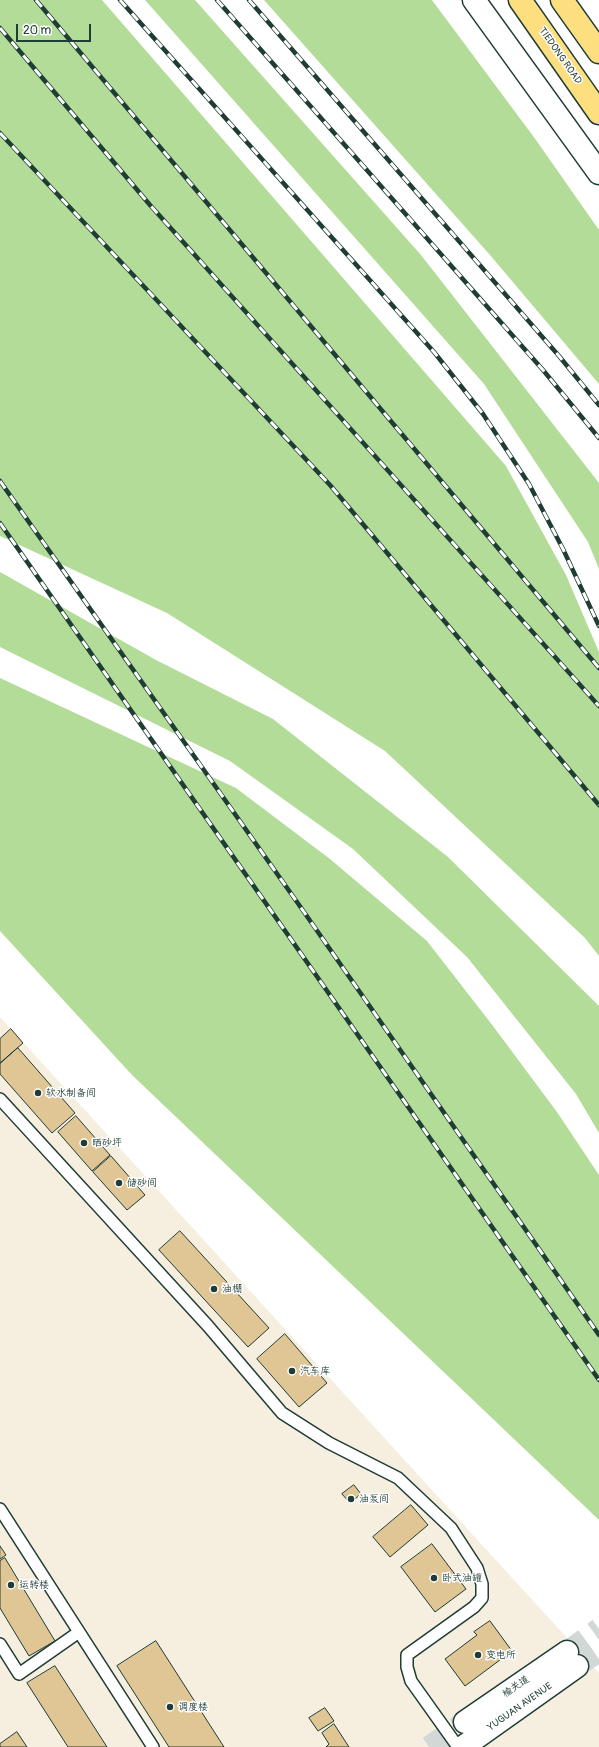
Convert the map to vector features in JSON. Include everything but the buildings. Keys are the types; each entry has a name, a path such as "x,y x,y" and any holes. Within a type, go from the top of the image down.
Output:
{"main road":[{"path":"474,0 599,173"},
{"name":"TIEDONG ROAD","path":"520,0 599,113"},
{"path":"562,0 599,52"},
{"name":"榆关道","path":"465,1722 572,1659"},
{"name":"YUGUAN AVENUE","path":"463,1747 572,1659"}],"lane":[{"path":"0,1099 208,1326 282,1413 329,1443 398,1478 451,1528 476,1568 482,1584 482,1598 474,1607 407,1655 407,1666 411,1681 458,1747"},
{"path":"0,1509 153,1747"},
{"path":"0,1644 19,1674 79,1632"}],"shaded area":[{"path":"0,1017 599,1673 599,1747 0,1747"}],"green space":[{"path":"0,0 102,0 506,466 566,575 599,652 599,956 585,938 385,751 167,613 0,536"},
{"path":"145,0 195,0 421,255 599,483 599,569 588,542 484,384"},
{"path":"264,0 432,0 536,140 599,230 599,384 490,255"},
{"path":"0,572 156,660 273,719 448,857 599,1006 599,1133 576,1094 467,957 353,849 230,761 0,647"},
{"path":"0,678 236,788 330,859 427,941 557,1112 599,1175 599,1520 132,1075 0,931"}],"tunnel":[{"path":"567,1652 599,1629"},
{"path":"577,1666 599,1651"},
{"path":"429,1747 465,1722"}],"railway":[{"path":"36,0 599,668"},
{"path":"120,0 434,352 483,414 529,484 563,549 599,626"},
{"path":"217,0 543,370 599,438"},
{"path":"249,0 559,356 599,405"},
{"path":"0,28 150,205 599,706"},
{"path":"0,133 330,485 599,805"},
{"path":"0,481 297,902 599,1335"},
{"path":"0,523 599,1380"}],"place":[{"name":"软水制备间","path":"38,1093"},
{"name":"晒砂坪","path":"84,1143"},
{"name":"储砂间","path":"119,1183"},
{"name":"油棚","path":"214,1289"},
{"name":"汽车库","path":"292,1371"},
{"name":"油泵间","path":"351,1499"},
{"name":"卧式油罐","path":"434,1578"},
{"name":"运转楼","path":"11,1585"},
{"name":"变电所","path":"478,1655"},
{"name":"调度楼","path":"170,1707"}]}
